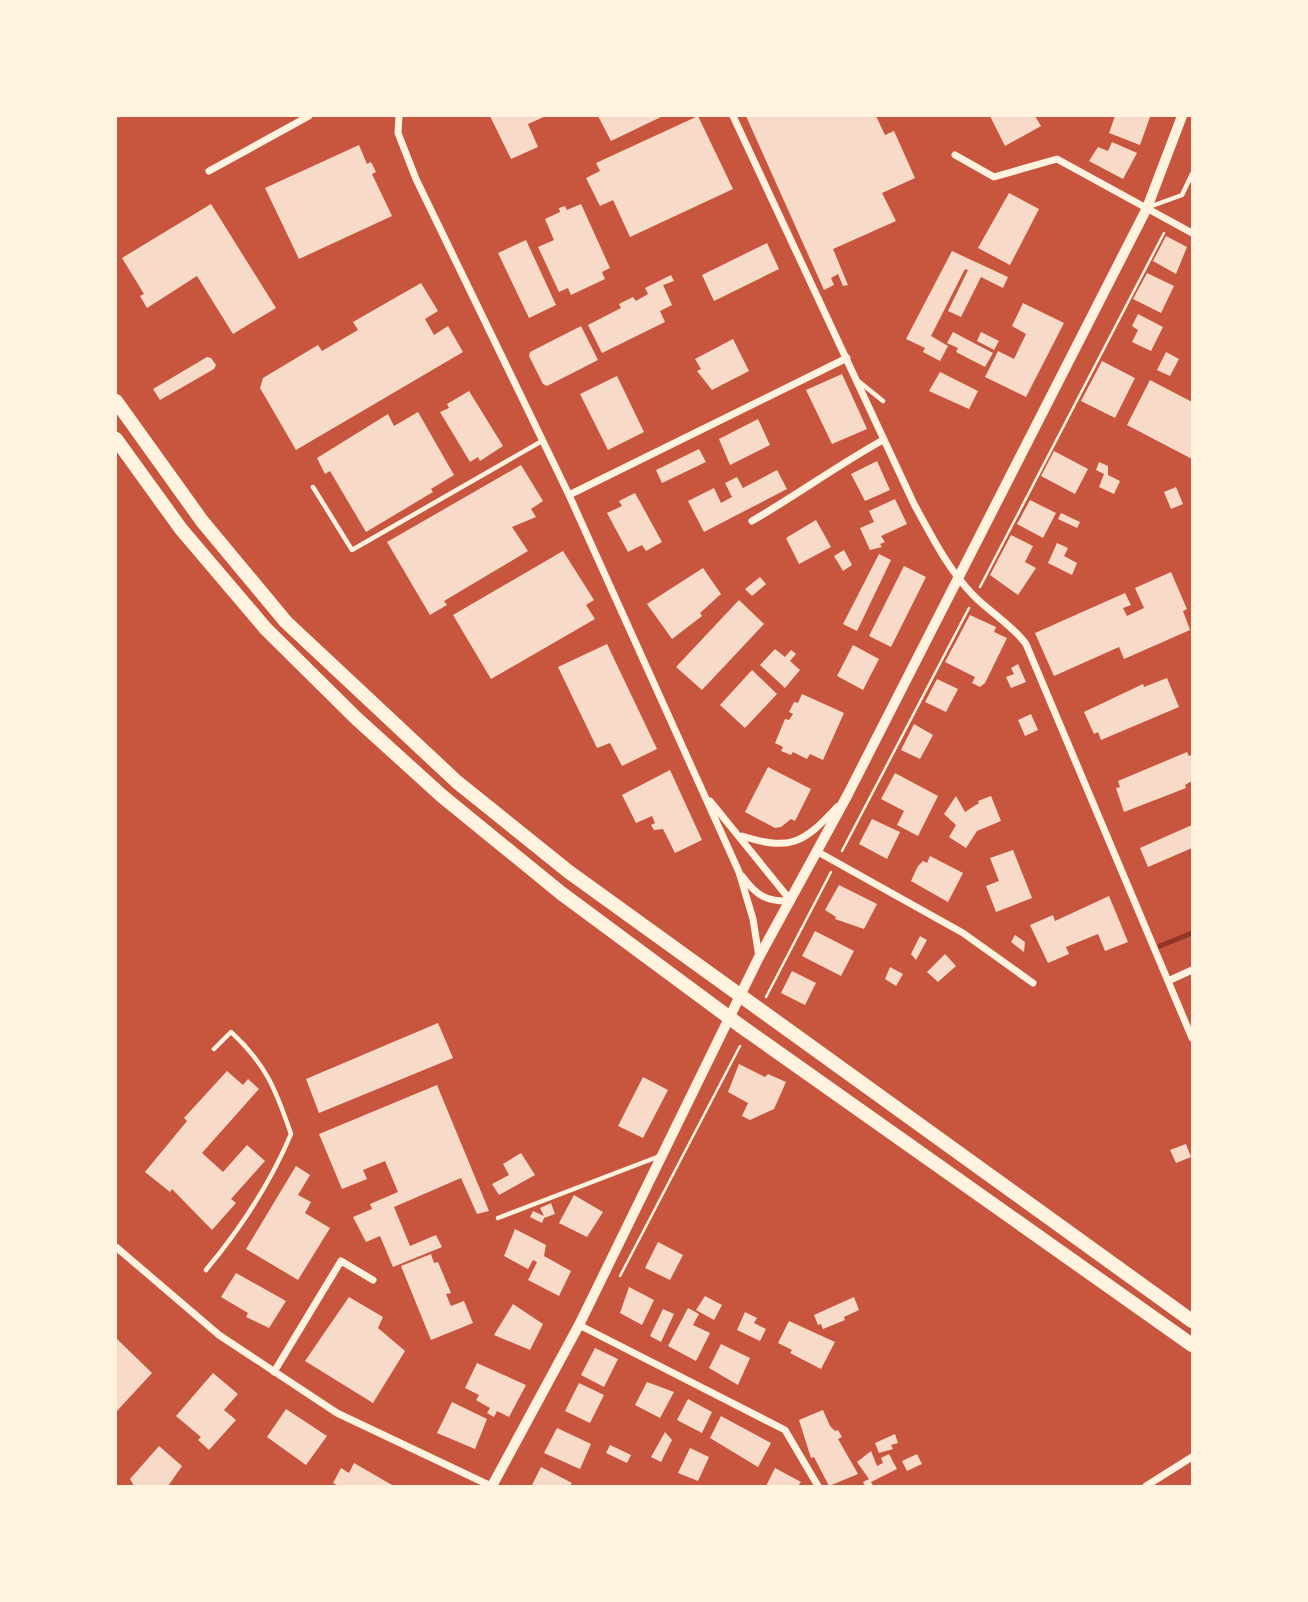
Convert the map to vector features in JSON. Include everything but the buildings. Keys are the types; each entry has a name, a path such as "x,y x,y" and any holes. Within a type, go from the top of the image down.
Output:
{"highway":[{"path":"116,401 202,521 286,622 457,782 569,873 1192,1321"},
{"path":"118,444 181,529 266,629 357,719 442,796 561,893 930,1160 1192,1345"}],"street":[{"path":"209,171 309,116"},
{"path":"399,116 398,133 416,179 569,495 738,872 753,919 759,957"},
{"path":"733,116 883,440 946,564 975,597 1017,632 1026,644 1192,1038"},
{"path":"116,1247 219,1335 337,1413 492,1486 579,1325 759,957 818,852 1147,208 1182,116"},
{"path":"955,155 994,177 1057,159 1192,233"},
{"path":"569,495 847,358"},
{"path":"752,521 799,493 831,469 883,440"},
{"path":"705,795 741,836 791,901"},
{"path":"741,836 772,845 794,842 814,831 847,796"},
{"path":"818,852 962,933 1033,983"},
{"path":"738,872 756,894 777,901 791,901"},
{"path":"1168,981 1192,970"},
{"path":"274,1372 341,1261 373,1280"},
{"path":"579,1325 785,1430 818,1486"},
{"path":"1146,1486 1192,1457"}],"lane":[{"path":"1147,208 1182,195 1192,174"},
{"path":"856,379 883,401"},
{"path":"313,487 352,550 542,441"},
{"path":"206,1270 235,1235 276,1169 291,1134 273,1083 254,1053 231,1032 214,1049"},
{"path":"498,1218 661,1155"}],"waterway":[{"path":"1160,946 1192,933"}]}
